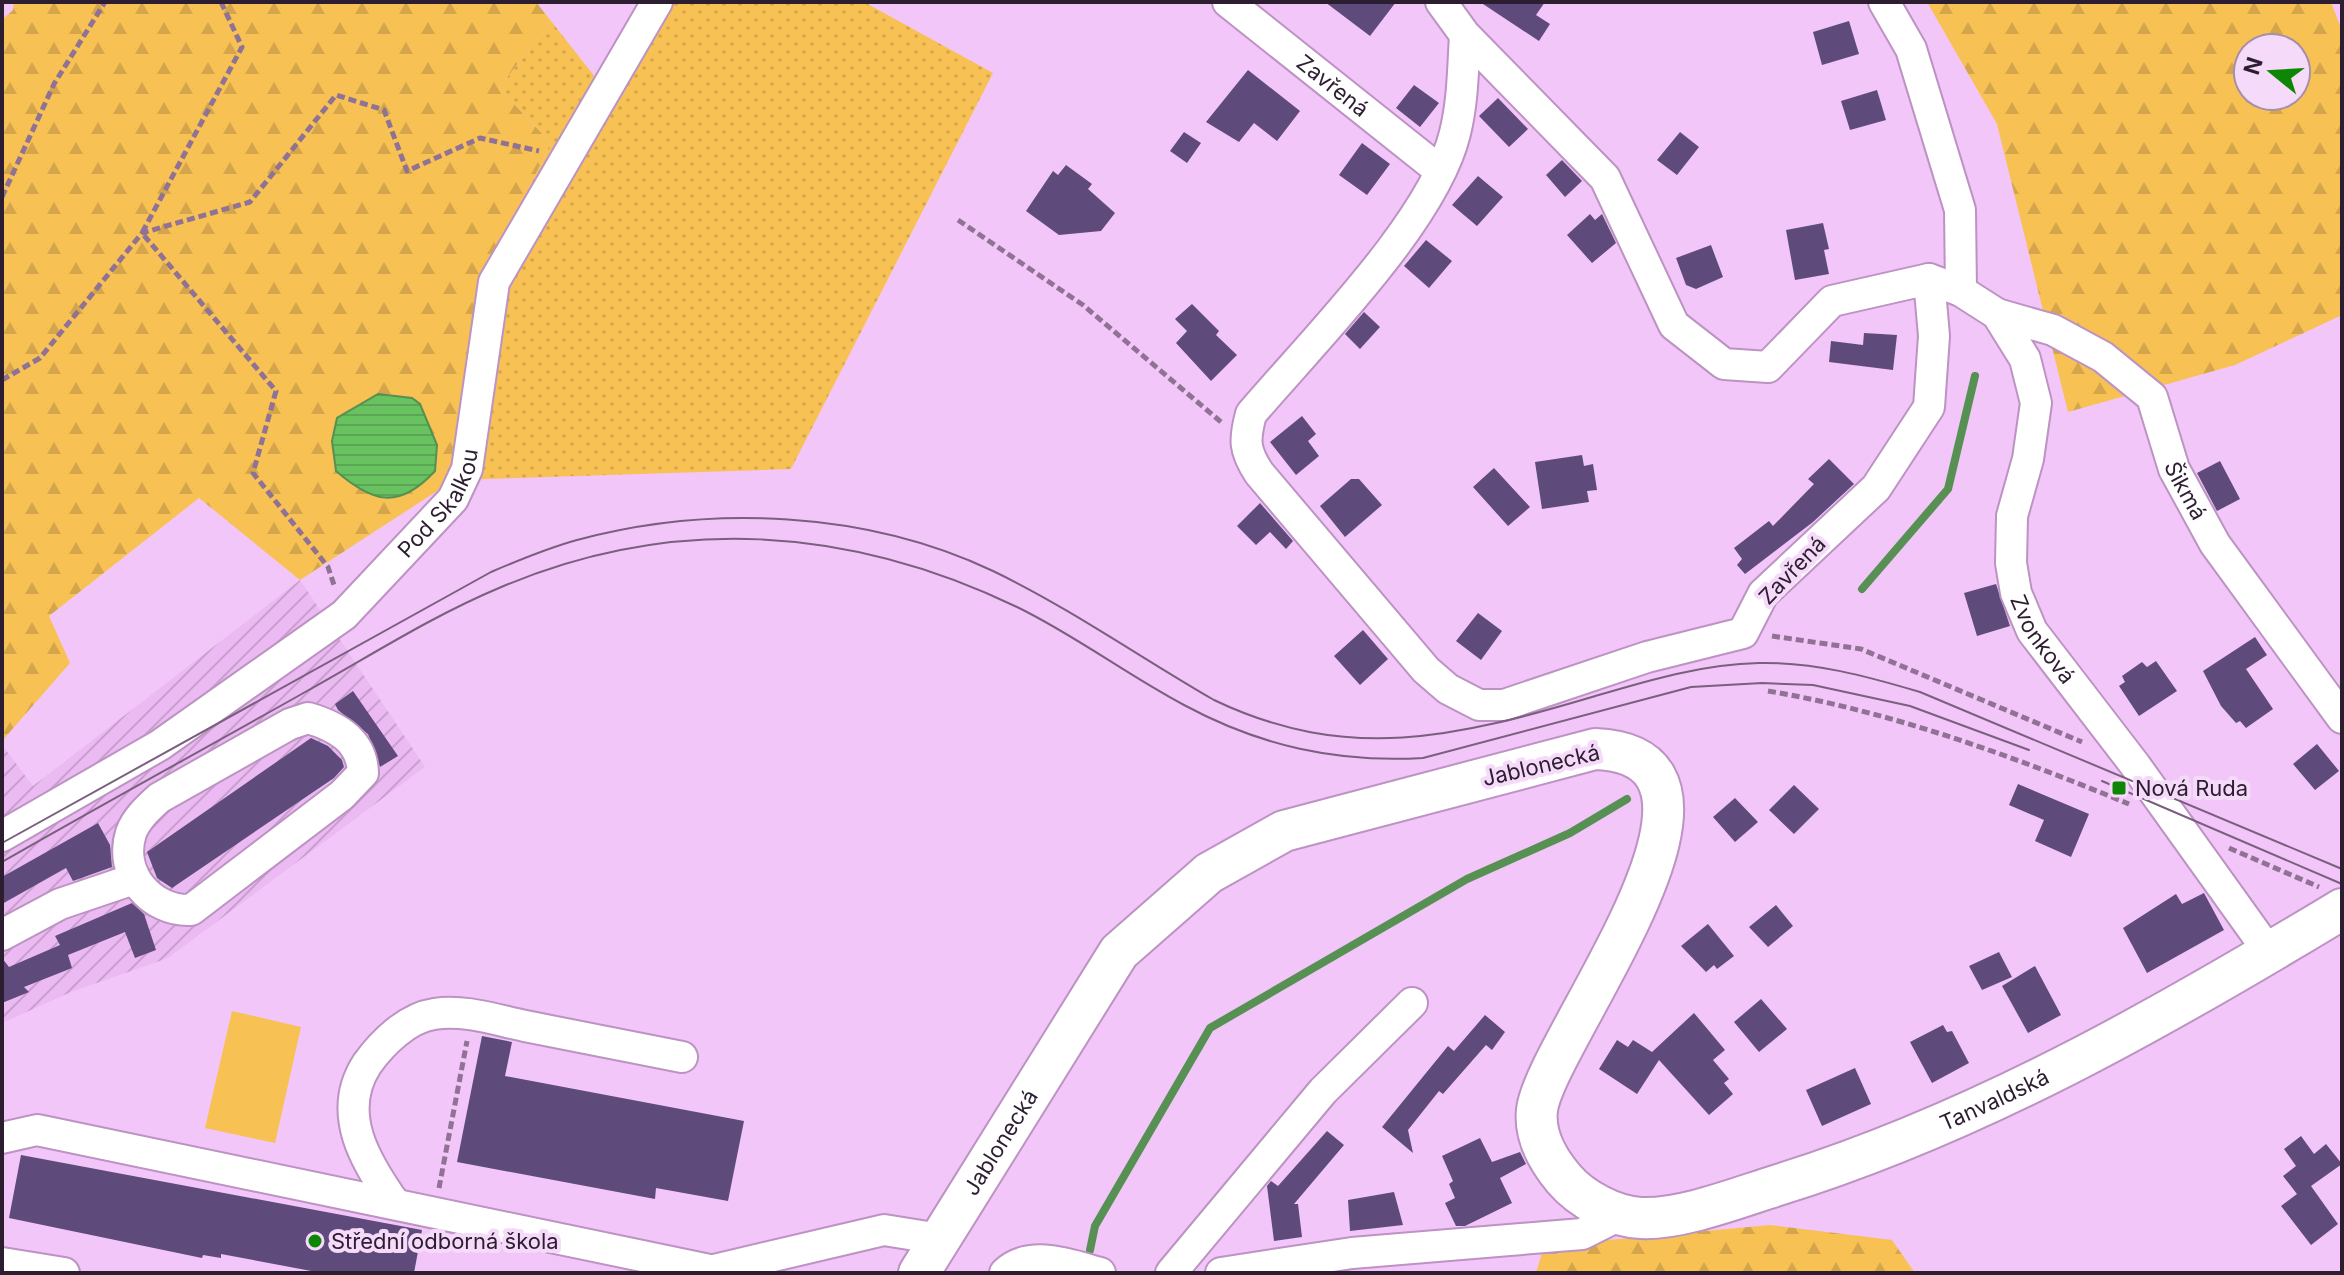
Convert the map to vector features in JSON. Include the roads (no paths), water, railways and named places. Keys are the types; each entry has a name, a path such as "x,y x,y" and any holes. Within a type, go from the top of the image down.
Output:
{"main road":[{"name":"Jablonecká","path":"919,1273 1119,952 1209,873 1248,848 1284,831 1595,749 1622,750 1651,769 1657,778 1664,807 1661,828 1642,892 1619,949 1547,1077 1537,1111 1539,1140 1553,1166 1576,1194 1622,1214"},
{"name":"Tanvaldská","path":"1622,1214 1653,1217 1746,1196 1912,1138 1998,1099 2269,952 2335,900"}],"street":[{"name":"Pod Skalkou","path":"2,836 160,745 344,615 453,499 467,469 494,282 657,2"},
{"name":"Zavřená","path":"1228,2 1439,170 1420,210 1386,255 1251,414 1244,440 1246,453 1259,473 1426,670 1448,689 1479,705 1504,705 1647,657 1743,633 1763,594 1876,488 1929,407 1934,336 1929,279"},
{"path":"1441,2 1465,35 1605,178 1674,325 1724,364 1768,367 1832,301 1929,279"},
{"path":"1884,2 1911,49 1960,210 1961,291"},
{"path":"1439,170 1455,135 1465,35"},
{"name":"Zvonková","path":"1929,279 1961,291 1997,314 2025,359 2036,403 2028,459 2012,516 2011,563 2016,593 2032,631 2135,765 2269,952"},
{"name":"Šikmá","path":"1997,314 2053,330 2103,357 2152,397 2174,469 2215,544 2342,718"},
{"path":"308,718 340,730 363,760 363,773 342,795 191,910 162,905 134,879 128,859 131,833 143,813 159,798 290,724 308,718"},
{"path":"2,935 60,904 134,879"},
{"path":"1171,1273 1323,1091 1412,1003"},
{"path":"395,1204 370,1169 358,1143 352,1105 357,1085 376,1052 415,1021 433,1014 472,1015 682,1057"},
{"path":"2,1138 37,1130 708,1272 884,1230 940,1239"},
{"path":"1221,1273 1352,1253 1582,1234 1622,1214"},
{"path":"1005,1273 1011,1267 1047,1259 1100,1273"},
{"path":"2,1263 64,1273"}],"waterway":[{"path":"1862,589 1948,489 1975,376"},
{"path":"1090,1250 1095,1226 1210,1028 1467,879 1570,833 1627,799"}],"tram line":[{"path":"2,843 491,572 566,543 628,529 681,521 734,518 841,525 944,551 993,571 1050,601 1214,700 1263,720 1311,732 1357,738 1403,738 1448,732 1495,723 1654,679 1716,666 1780,663 1840,671 1920,692 2342,869"},
{"path":"2,862 474,599 564,564 629,548 695,540 760,539 825,546 890,559 954,580 1038,618 1163,693 1213,719 1270,741 1330,754 1360,758 1423,758 1691,687 1762,683 1813,685 1910,706 2029,750"},
{"path":"2102,781 2342,884"}],"place":[{"name":"Nová Ruda","path":"2119,788"},
{"name":"Střední odborná škola","path":"315,1241"}]}
